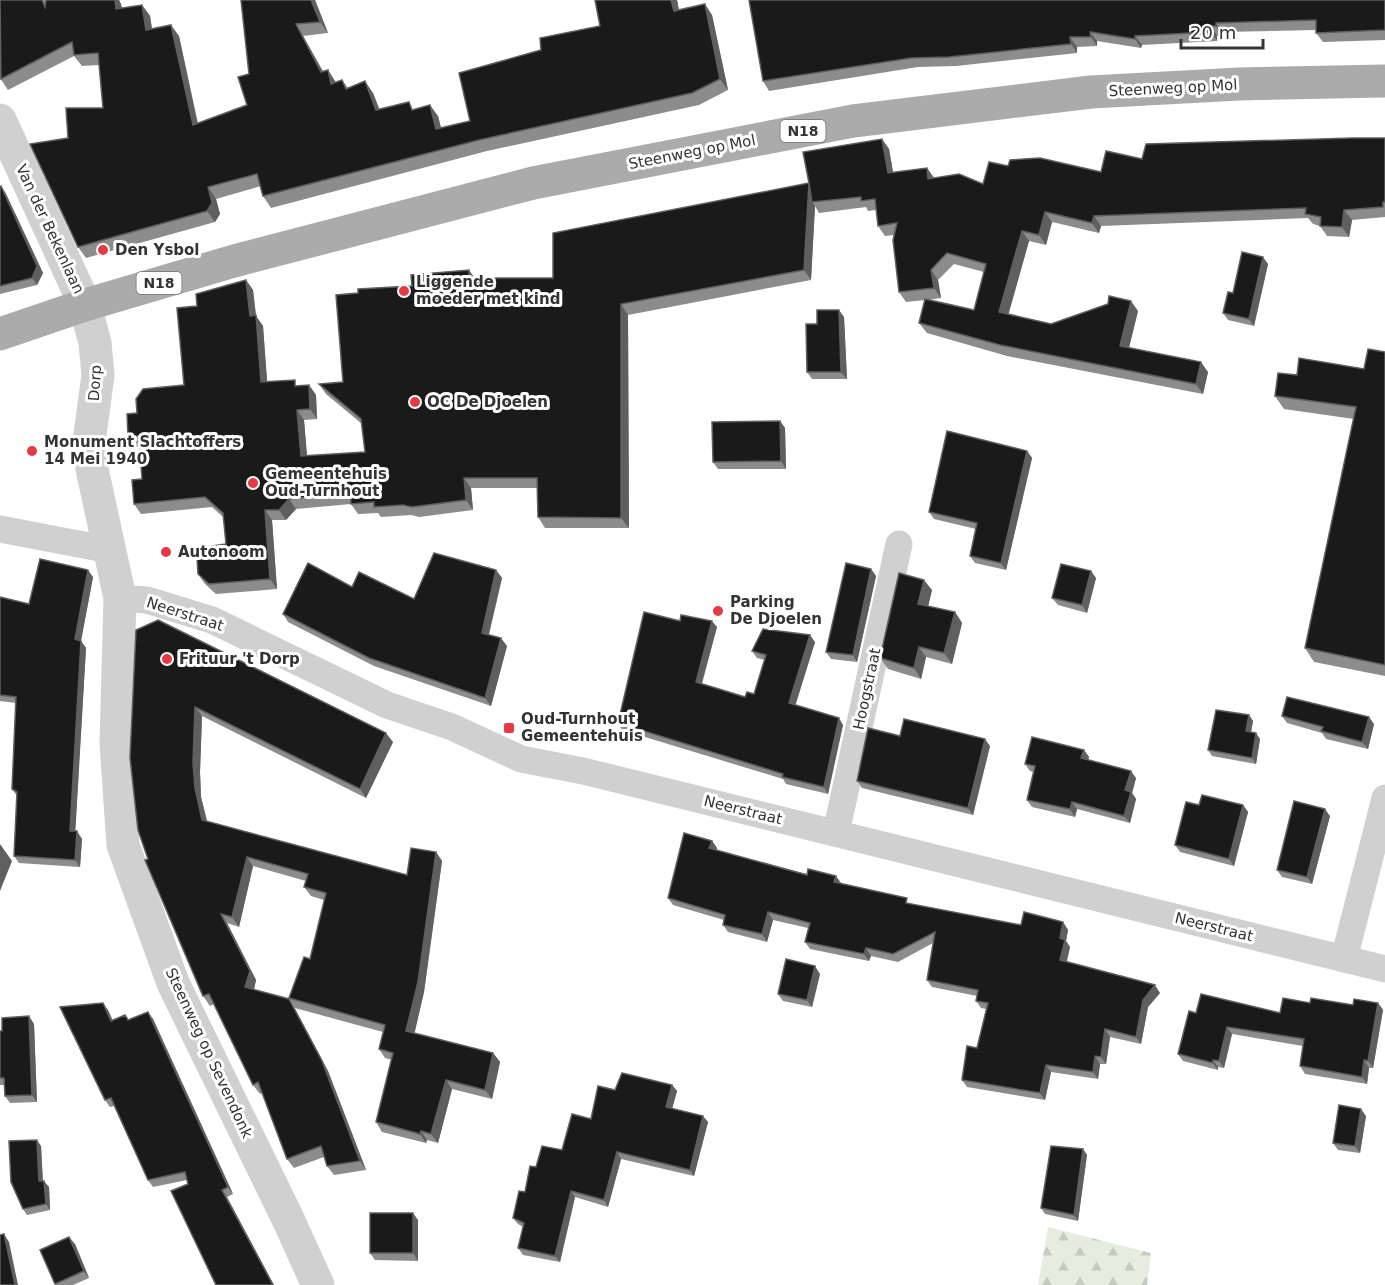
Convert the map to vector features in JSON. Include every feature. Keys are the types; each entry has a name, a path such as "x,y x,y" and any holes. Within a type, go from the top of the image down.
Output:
{"main road":[{"name":"Steenweg op Mol","path":"85,305 245,258 533,183 853,121 1090,92 1239,84 1385,81"},
{"name":"N18","path":"0,334 85,305"}],"street":[{"name":"Van der Bekenlaan","path":"0,120 85,305"},
{"name":"Dorp","path":"85,305 95,343 98,375 89,442 120,598"},
{"path":"0,529 110,550"},
{"name":"Hoogstraat","path":"836,833 899,544"},
{"name":"Neerstraat","path":"120,598 147,600 212,620 387,705 452,728 521,759 595,774 1385,969"},
{"name":"Steenweg op Sevendonk","path":"120,598 116,742 123,844 173,983 318,1285"},
{"path":"1344,959 1385,798"}],"green space":[{"path":"1048,1227 1151,1253 1147,1285 1038,1285"}],"building":[{"path":"0,0 42,0 45,7 46,0 115,0 116,9 142,5 146,30 171,25 193,125 247,105 238,77 249,74 241,0 311,0 320,22 296,24 321,72 328,70 331,84 342,80 346,89 365,81 376,110 409,102 412,110 430,105 436,129 470,121 459,73 541,50 540,38 600,26 595,0 671,0 674,11 705,4 720,79 692,93 479,140 263,196 257,174 208,187 212,203 207,211 78,247 30,144 68,138 66,108 103,108 98,53 74,55 72,42 1,79"},
{"path":"749,0 1385,0 1385,30 1316,33 1316,20 1216,23 1216,26 1211,26 1211,32 1135,36 1135,39 1090,32 1091,37 1070,37 1071,44 949,57 911,58 763,81"},
{"path":"1385,138 1385,202 1383,202 1383,207 1344,210 1342,227 1320,226 1321,217 1305,214 1306,208 1094,216 1092,223 1045,212 1039,235 1022,231 999,312 1051,324 1108,304 1109,296 1131,301 1120,346 1201,362 1196,384 1000,345 919,323 925,299 974,310 986,264 947,253 931,270 934,288 899,292 893,240 897,223 878,226 875,199 861,201 861,197 812,202 803,152 882,139 888,173 927,168 928,179 959,174 983,184 989,162 1008,166 1010,160 1040,158 1101,172 1106,151 1142,159 1146,144"},
{"path":"809,183 804,270 621,304 621,518 538,517 537,478 464,478 466,500 412,507 403,505 374,507 374,502 351,504 350,493 289,499 279,510 265,510 270,579 209,584 198,574 197,558 206,547 226,544 223,513 205,497 134,504 132,480 142,479 139,436 128,437 127,414 137,413 136,399 143,389 184,385 177,308 197,306 196,294 246,280 250,316 256,315 261,382 295,380 295,386 309,385 310,409 297,410 301,456 365,452 361,419 319,384 343,382 336,295 358,293 358,289 412,286 411,275 469,270 469,278 553,278 553,233"},
{"path":"0,187 37,266 32,278 0,286"},
{"path":"1242,252 1263,257 1249,319 1223,313 1228,292 1233,293"},
{"path":"817,310 839,310 841,372 807,372 806,324 817,324"},
{"path":"1368,349 1385,352 1385,665 1305,648 1356,407 1275,396 1278,373 1297,375 1299,358 1364,369"},
{"path":"780,421 781,461 713,462 712,422"},
{"path":"947,431 1027,451 1001,563 970,556 977,523 929,512"},
{"path":"434,553 496,570 482,633 501,638 485,698 369,658 283,614 308,563 352,587 359,572 414,599"},
{"path":"40,559 88,570 75,639 81,641 70,831 77,831 75,860 14,856 17,792 12,789 16,697 0,695 0,597 29,604"},
{"path":"846,563 871,569 853,655 826,652"},
{"path":"1061,564 1091,571 1082,605 1052,598"},
{"path":"899,573 924,580 918,604 955,612 944,653 919,647 914,668 880,658"},
{"path":"644,612 680,621 681,615 712,621 696,682 745,697 747,692 754,694 766,655 752,651 763,629 810,635 789,703 839,718 824,787 782,777 783,774 618,723"},
{"path":"158,620 386,733 360,789 195,707 193,763 195,788 202,820 407,875 411,848 436,852 418,982 406,1031 493,1053 485,1090 446,1080 431,1134 421,1131 420,1134 376,1122 393,1053 379,1049 385,1025 289,998 304,957 310,959 326,893 304,887 308,874 247,857 232,917 221,914 250,971 245,987 289,999 322,1061 360,1161 327,1166 321,1146 287,1159 258,1082 253,1085 209,994 203,996 145,860 148,859 138,830 130,758 136,630"},
{"path":"1287,697 1369,717 1362,742 1321,731 1323,727 1282,716"},
{"path":"1216,710 1249,715 1246,731 1256,733 1252,758 1208,750"},
{"path":"904,719 985,739 968,808 857,781 868,728 900,736"},
{"path":"1032,737 1084,750 1081,758 1131,771 1125,790 1131,792 1124,816 1072,802 1070,809 1027,800 1035,766 1025,764"},
{"path":"1202,795 1243,805 1229,859 1175,845 1186,802 1199,805"},
{"path":"1294,801 1325,809 1307,877 1277,870"},
{"path":"684,833 712,841 709,848 807,875 808,869 836,876 834,882 907,898 906,903 1021,925 1024,912 1063,922 1060,938 1065,940 1060,960 1155,985 1143,1000 1136,1037 1105,1029 1101,1057 1095,1056 1093,1072 1046,1065 1040,1093 962,1080 967,1046 977,1048 988,1003 976,1001 978,990 927,980 935,932 893,954 866,948 864,954 805,942 810,923 768,912 762,934 723,925 725,915 668,898"},
{"path":"786,959 815,966 807,1000 778,994"},
{"path":"1201,994 1280,1013 1283,998 1310,1003 1311,998 1353,1005 1354,999 1378,1003 1368,1061 1364,1060 1362,1077 1300,1066 1304,1039 1227,1027 1219,1061 1213,1060 1213,1063 1178,1054 1189,1011 1196,1013"},
{"path":"103,1003 111,1021 125,1015 128,1020 148,1012 228,1187 222,1190 273,1285 216,1285 171,1191 188,1184 185,1172 148,1180 111,1098 105,1100 60,1007"},
{"path":"29,1016 32,1095 5,1096 4,1078 0,1078 2,1018"},
{"path":"622,1073 672,1085 666,1107 703,1116 690,1170 617,1152 604,1200 571,1191 555,1256 518,1248 524,1223 513,1218 519,1191 525,1192 530,1166 536,1167 542,1146 562,1150 572,1114 591,1119 598,1086 615,1090"},
{"path":"1339,1105 1361,1109 1355,1146 1333,1143"},
{"path":"37,1140 39,1181 44,1181 46,1204 23,1209 11,1182 9,1141"},
{"path":"1051,1146 1083,1149 1074,1215 1041,1208"},
{"path":"370,1213 413,1213 413,1253 370,1253"},
{"path":"4,1234 15,1285 0,1285 0,1235"},
{"path":"69,1237 84,1271 55,1284 40,1250"}],"place":[{"name":"Den Ysbol","path":"103,250"},
{"name":"Liggende moeder met kind","path":"404,291"},
{"name":"OC De Djoelen","path":"415,402"},
{"name":"Monument Slachtoffers 14 Mei 1940","path":"32,451"},
{"name":"Gemeentehuis Oud-Turnhout","path":"253,483"},
{"name":"Autonoom","path":"166,552"},
{"name":"Parking De Djoelen","path":"718,611"},
{"name":"Frituur 't Dorp","path":"167,659"},
{"name":"Oud-Turnhout Gemeentehuis","path":"509,728"}]}
